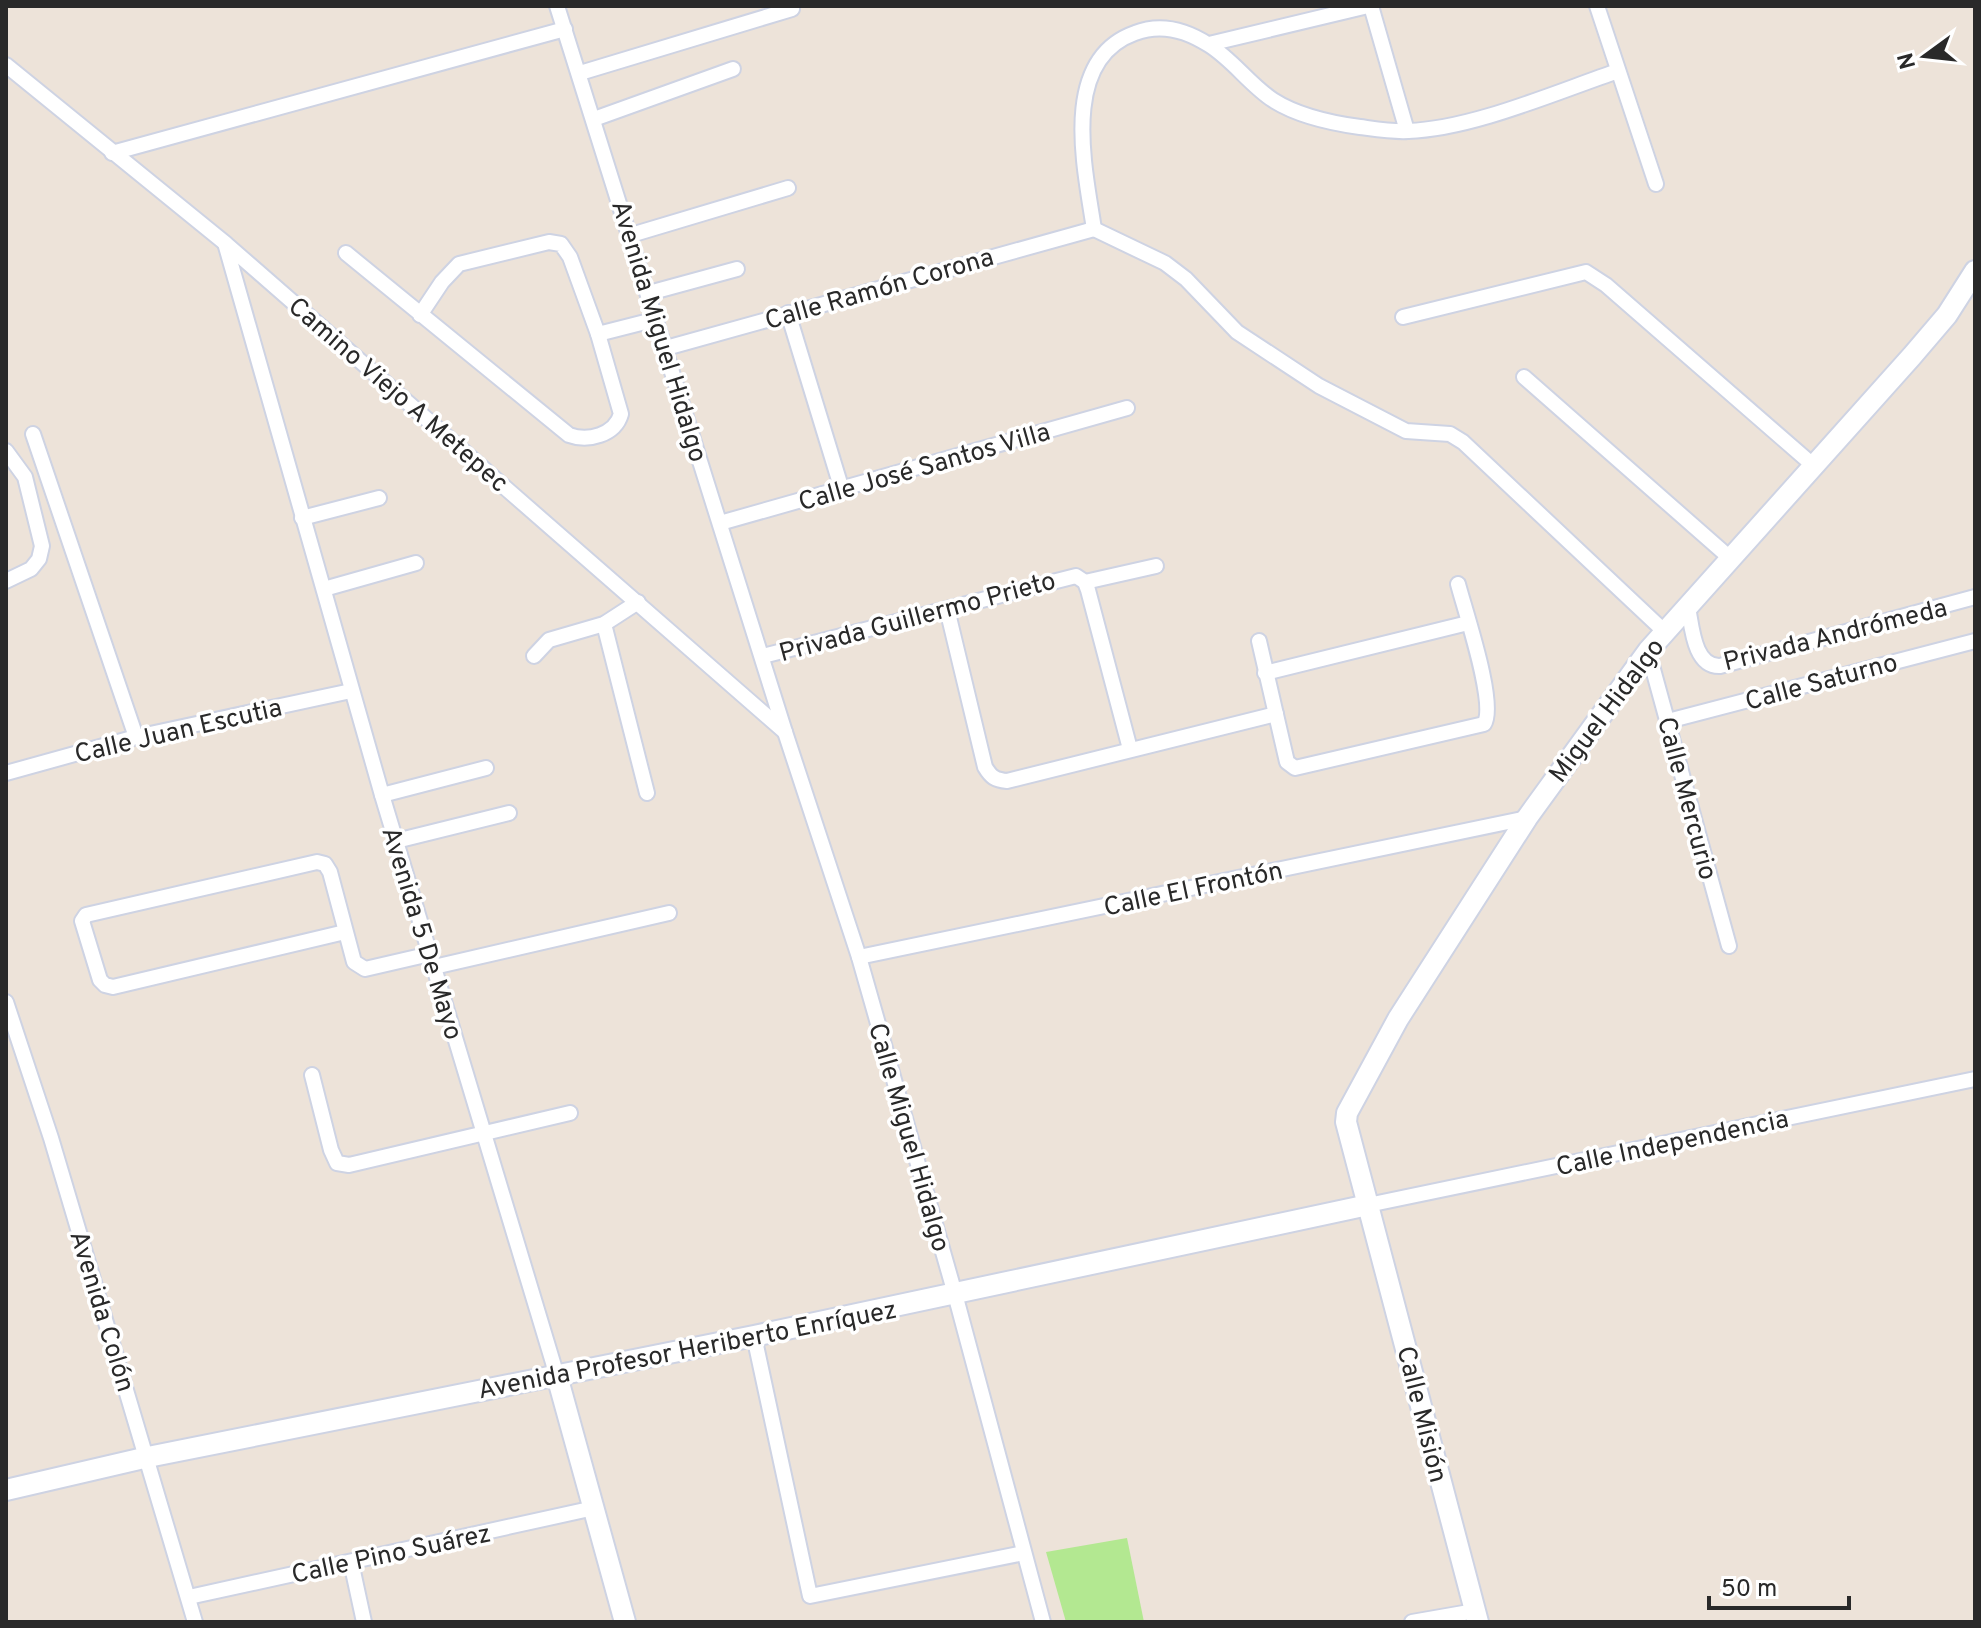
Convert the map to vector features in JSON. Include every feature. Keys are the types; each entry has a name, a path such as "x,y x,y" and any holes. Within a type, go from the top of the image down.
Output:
{"main road":[{"name":"Miguel Hidalgo","path":"1368,1205 1346,1122 1347,1113 1398,1019 1527,818 1648,651 1947,315 1975,271"},
{"name":"Avenida Profesor Heriberto Enríquez","path":"6,1490 148,1457 754,1336 1368,1205"},
{"name":"Calle Misión","path":"1368,1205 1476,1616"},
{"name":"Avenida 5 De Mayo","path":"557,1376 625,1622"}],"street":[{"name":"Avenida Miguel Hidalgo","path":"557,6 763,656"},
{"path":"1209,44 1370,6 1407,131"},
{"path":"1597,6 1656,184"},
{"path":"580,73 792,9"},
{"path":"1618,71 1443,127 1407,131 1360,127 1320,120 1273,100 1209,44 1165,26 1124,37 1102,59 1090,78 1080,135 1094,229 1165,263 1186,279 1237,332 1319,386 1406,431 1450,434 1463,442 1665,632"},
{"path":"112,153 565,29"},
{"name":"Camino Viejo A Metepec","path":"6,65 225,243 785,732"},
{"path":"594,119 733,69"},
{"path":"631,235 788,188"},
{"name":"Calle Ramón Corona","path":"666,348 1094,229"},
{"path":"346,253 420,315 558,428 580,439 616,426 621,414 598,334 570,257 561,244 556,242 459,264 442,282 420,315"},
{"name":"Avenida 5 De Mayo","path":"225,243 351,691 557,1376"},
{"path":"649,293 737,269"},
{"path":"1403,317 1586,272 1606,285 1814,466"},
{"path":"788,313 842,490"},
{"path":"598,334 657,319"},
{"path":"1524,377 1730,558"},
{"name":"Calle José Santos Villa","path":"720,523 1127,408"},
{"path":"33,434 136,737"},
{"path":"6,451 25,477 42,546 39,559 31,569 18,578 6,581"},
{"path":"302,518 379,498"},
{"path":"324,589 416,563"},
{"name":"Privada Guillermo Prieto","path":"763,656 947,609 1079,579 1156,566"},
{"path":"1079,579 1130,749"},
{"path":"1259,641 1287,762 1298,769 1484,724 1488,718 1488,694 1458,584"},
{"name":"Privada Andrómeda","path":"1688,607 1704,661 1710,666 1720,666 1975,597"},
{"path":"534,656 555,637 604,624 638,602"},
{"path":"947,609 985,767 990,776 1007,781 1276,714"},
{"path":"1265,673 1468,623"},
{"path":"604,624 647,793"},
{"name":"Calle Saturno","path":"1668,721 1975,641"},
{"name":"Calle Mercurio","path":"1648,651 1729,946"},
{"name":"Calle Miguel Hidalgo","path":"763,656 859,957 955,1294 1043,1622"},
{"name":"Calle Juan Escutia","path":"6,773 136,737 351,691"},
{"path":"382,795 486,768"},
{"path":"396,841 509,813"},
{"name":"Calle El Frontón","path":"859,957 1527,818"},
{"path":"345,932 113,987 100,980 82,921 86,915 317,862 325,864 330,872 354,962 361,968 432,960 669,913"},
{"name":"Avenida Colón","path":"6,1002 51,1138 195,1622"},
{"path":"312,1075 331,1150 337,1163 349,1165 570,1113"},
{"name":"Calle Independencia","path":"1368,1205 1975,1079"},
{"path":"754,1336 810,1596 1024,1553"},
{"name":"Calle Pino Suárez","path":"189,1597 594,1508"},
{"path":"351,1562 364,1622"},
{"path":"1412,1622 1476,1616"}],"green space":[{"path":"1127,1538 1144,1622 1066,1622 1046,1552"}]}
